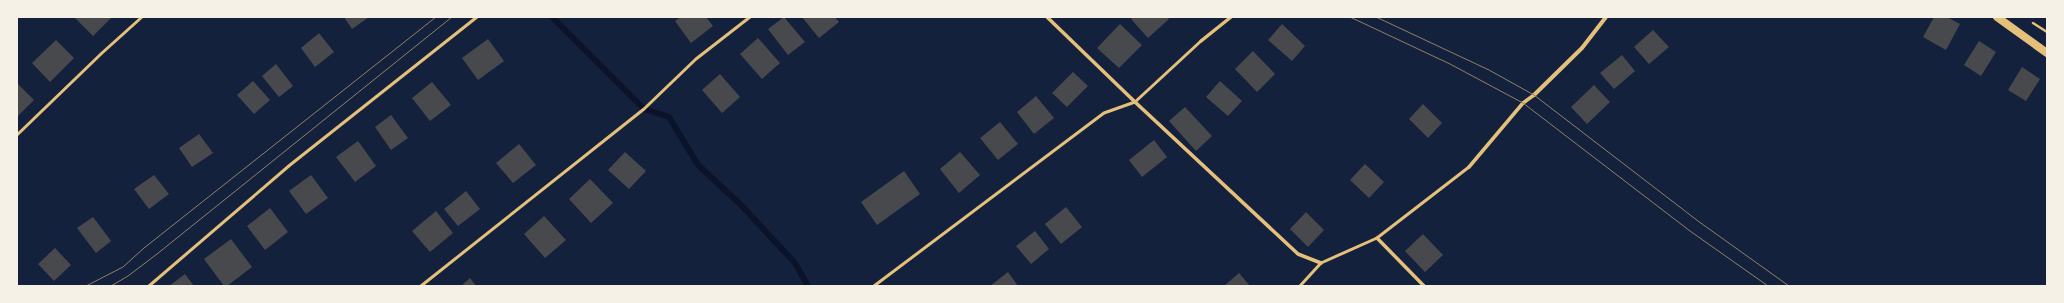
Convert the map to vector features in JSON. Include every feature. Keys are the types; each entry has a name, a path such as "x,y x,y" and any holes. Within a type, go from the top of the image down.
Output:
{"main road":[{"path":"1997,17 2047,53"}],"street":[{"path":"1047,17 1134,102 1298,254 1321,263"},
{"path":"1201,41 1231,17"},
{"path":"1469,167 1523,103 1534,95 1582,48 1606,17"},
{"path":"1377,238 1424,286"}],"lane":[{"path":"17,135 102,53 142,17"},
{"path":"150,286 290,165 477,17"},
{"path":"421,286 644,109 696,59 750,17"},
{"path":"874,286 1104,113 1134,102 1201,41"},
{"path":"1300,286 1321,263 1377,238 1469,167"}],"path":[{"path":"2030,21 2047,32"}],"building":[{"path":"74,17 112,17 93,36"},
{"path":"344,17 369,17 352,29"},
{"path":"681,17 706,17 713,26 691,43 675,21"},
{"path":"784,17 805,42 788,55 768,29"},
{"path":"802,17 835,17 839,22 819,38"},
{"path":"1133,17 1167,17 1169,19 1148,38 1131,19"},
{"path":"1934,17 1947,17 1960,24 1946,50 1923,37"},
{"path":"1120,24 1142,45 1119,68 1097,48"},
{"path":"1282,24 1305,46 1292,61 1268,40"},
{"path":"1653,30 1669,47 1649,64 1634,47"},
{"path":"319,33 334,52 315,67 301,48"},
{"path":"758,38 780,63 762,79 740,54"},
{"path":"488,39 504,61 478,80 462,58"},
{"path":"56,40 74,58 50,82 32,63"},
{"path":"1979,41 1996,52 1981,76 1964,65"},
{"path":"1253,51 1275,74 1257,92 1235,69"},
{"path":"1622,55 1635,71 1614,89 1600,73"},
{"path":"276,64 293,86 279,97 262,76"},
{"path":"2022,67 2040,79 2026,101 2008,90"},
{"path":"1073,72 1088,86 1067,107 1052,93"},
{"path":"720,74 740,97 722,113 702,90"},
{"path":"253,81 270,100 254,114 237,95"},
{"path":"1220,81 1242,101 1228,116 1206,97"},
{"path":"432,82 451,105 430,121 412,98"},
{"path":"17,83 34,100 17,117"},
{"path":"1594,85 1610,102 1587,124 1571,107"},
{"path":"1036,96 1054,118 1034,134 1017,112"},
{"path":"1423,104 1442,123 1428,138 1409,119"},
{"path":"1185,107 1212,136 1196,151 1169,121"},
{"path":"391,115 408,138 391,150 375,127"},
{"path":"1000,122 1018,144 998,160 980,138"},
{"path":"199,134 213,153 192,167 179,148"},
{"path":"1154,140 1167,157 1142,177 1129,160"},
{"path":"358,141 376,166 355,182 336,157"},
{"path":"519,144 536,165 513,183 496,163"},
{"path":"625,152 646,171 629,189 608,170"},
{"path":"960,152 980,175 959,193 940,169"},
{"path":"1365,164 1384,182 1369,198 1350,180"},
{"path":"904,171 920,194 877,225 861,202"},
{"path":"154,175 169,194 149,209 134,189"},
{"path":"311,175 328,198 306,214 289,191"},
{"path":"590,179 613,203 591,223 569,199"},
{"path":"466,191 480,209 458,226 444,209"},
{"path":"1066,207 1082,227 1061,244 1045,224"},
{"path":"270,208 288,232 265,250 247,226"},
{"path":"436,211 453,233 430,252 412,231"},
{"path":"1306,212 1324,230 1308,247 1290,229"},
{"path":"544,216 566,240 545,258 524,234"},
{"path":"93,217 111,241 96,253 77,228"},
{"path":"1035,231 1049,249 1031,264 1016,246"},
{"path":"1423,234 1443,255 1425,272 1405,251"},
{"path":"231,239 252,267 227,286 224,286 204,259"},
{"path":"55,248 71,265 54,281 38,264"},
{"path":"1008,272 1018,286 990,286"},
{"path":"1239,273 1250,286 1224,286"},
{"path":"185,274 194,286 169,286"},
{"path":"470,278 476,286 461,286"}],"waterway":[{"path":"552,17 644,109 669,117 698,165 740,204 795,263 808,286"}],"tram line":[{"path":"86,286 123,267 144,248 436,17"},
{"path":"111,286 128,276 157,254 452,17"},
{"path":"1350,17 1450,64 1523,103 1690,231 1768,286"},
{"path":"1376,17 1489,70 1534,95 1698,221 1789,286"}]}
